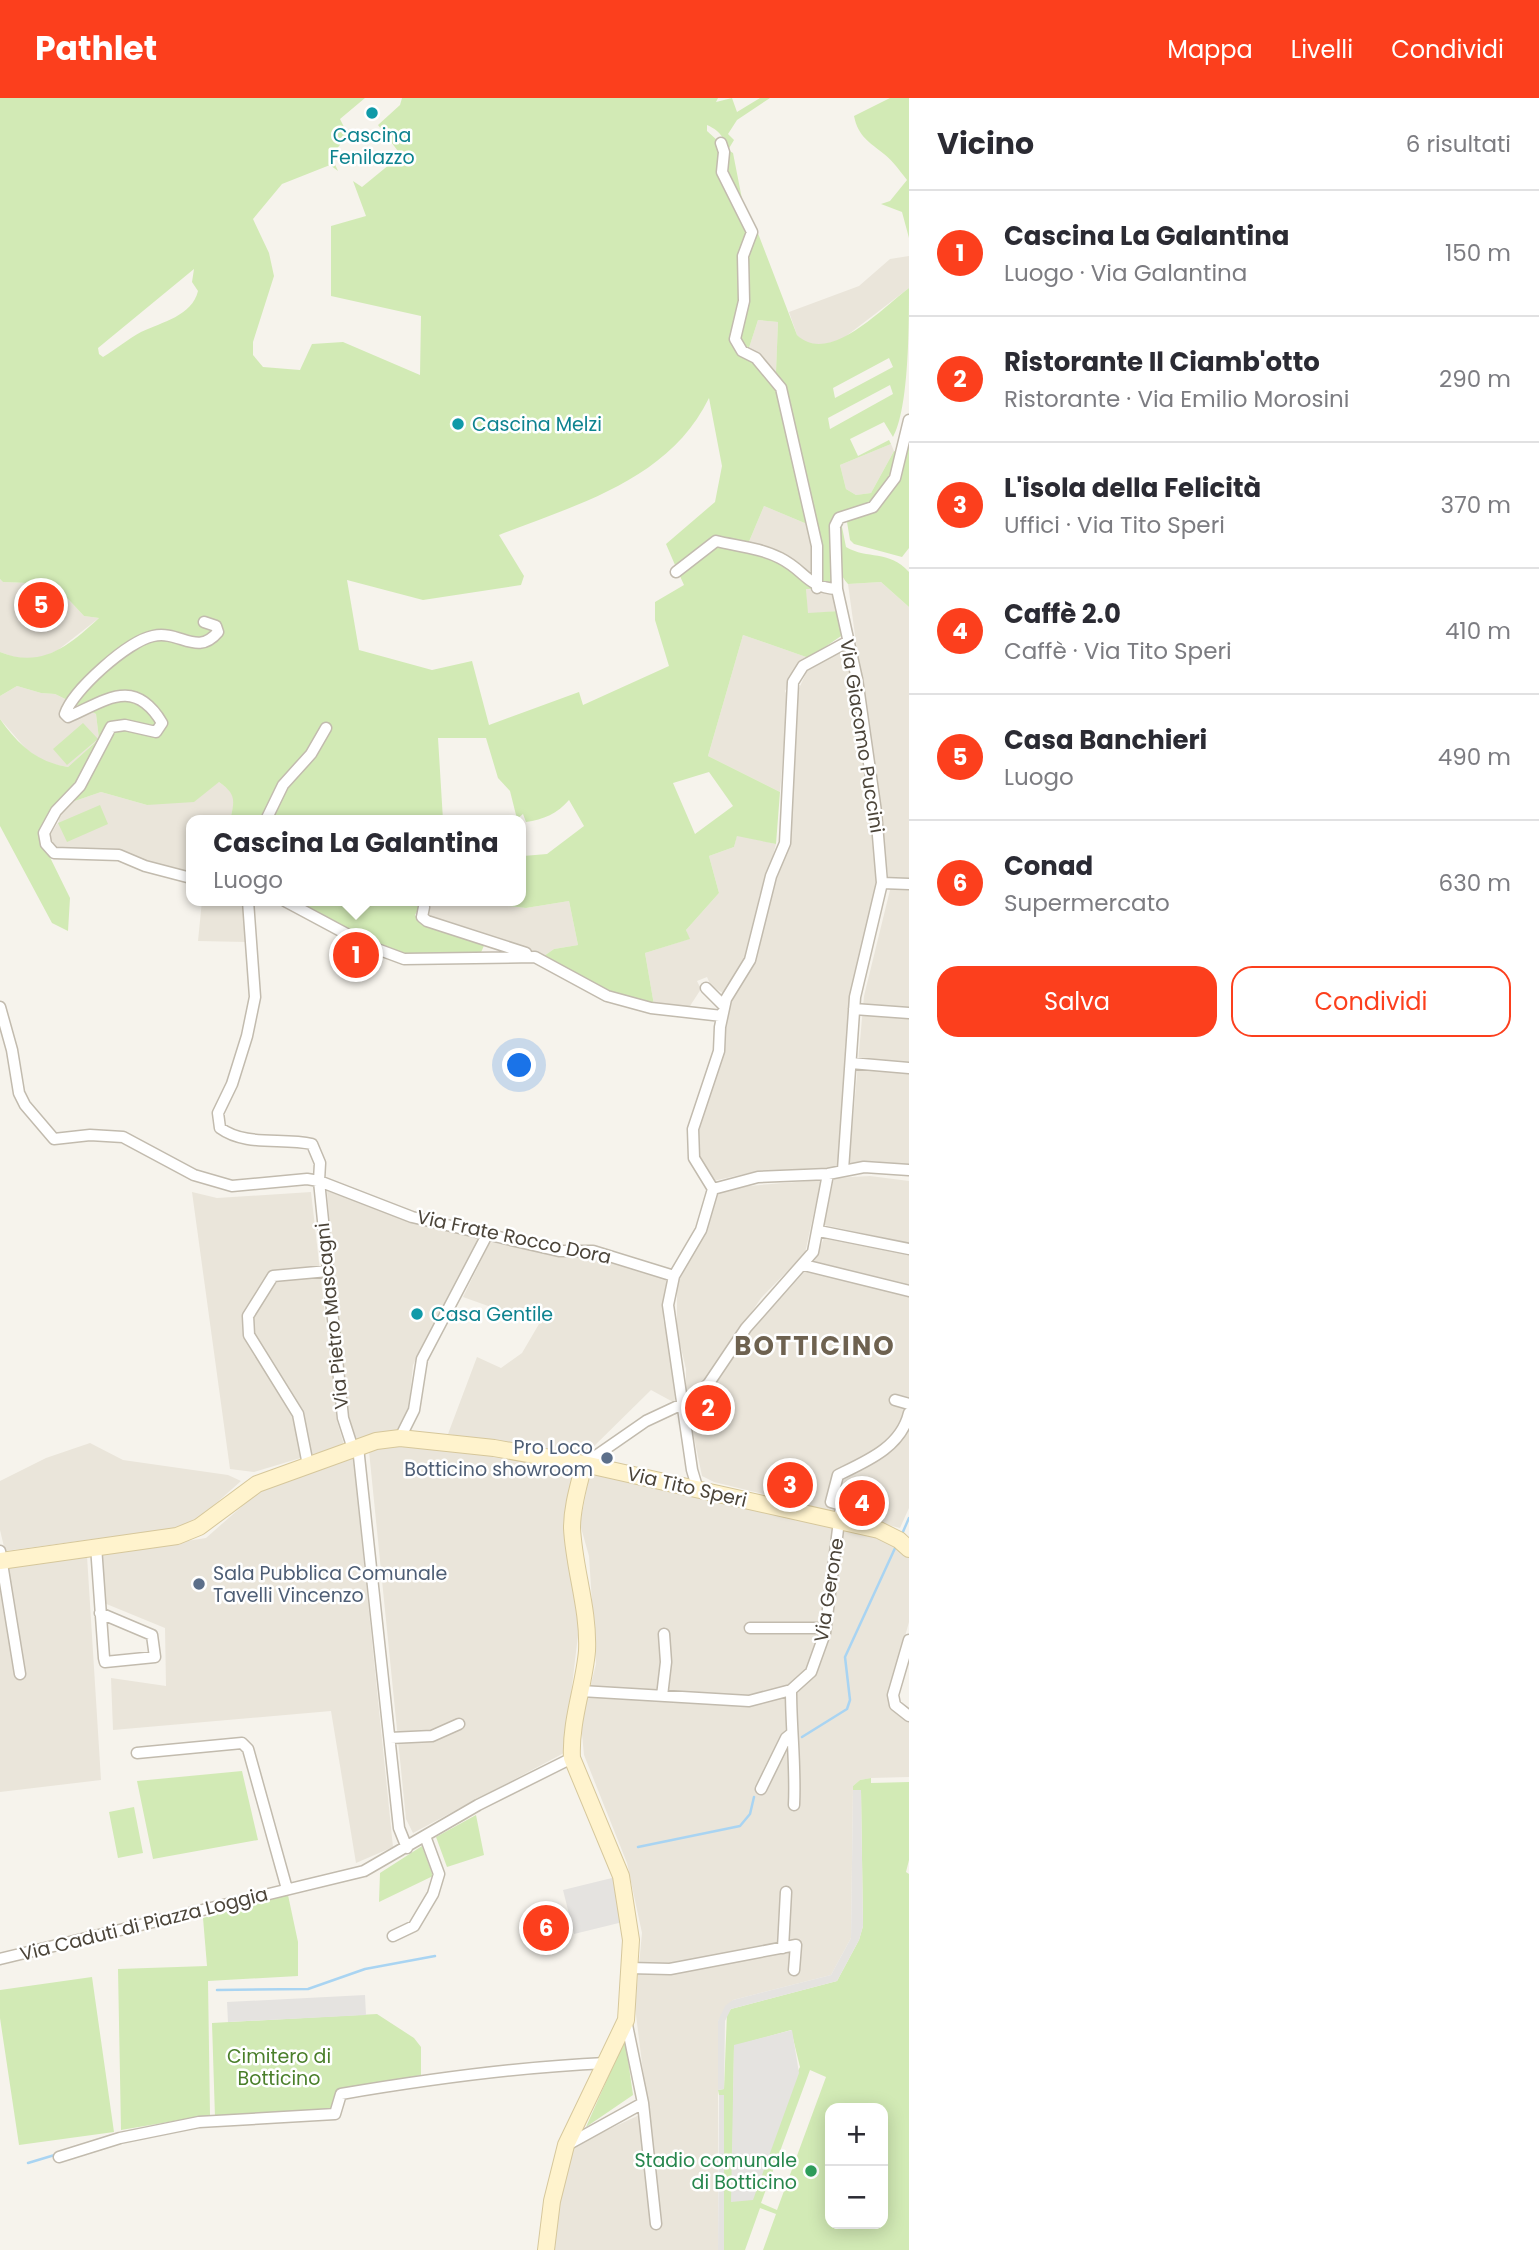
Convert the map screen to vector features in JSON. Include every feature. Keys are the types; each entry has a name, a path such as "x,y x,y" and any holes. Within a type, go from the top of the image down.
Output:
{"street":[{"path":"721,143 724,152 722,172 752,232 743,256 744,301 735,339 742,351 756,358 781,388 817,546 817,587"},
{"name":"Via Giacomo Puccini","path":"843,1170 854,1009 882,883 874,798 849,641 837,589 835,526 839,518 873,507 895,478 909,420"},
{"path":"676,572 716,541 783,559 817,587 837,589"},
{"path":"186,877 145,866 119,855 54,853 46,844 44,833 56,811 80,786 111,727 125,725 156,732 162,723 153,707 134,697 114,695 68,717 65,714 68,704 91,679 138,641 165,635 200,645 212,640 218,632 216,626 204,622"},
{"path":"698,1490 692,1470 668,1305 674,1276 701,1230 713,1189 695,1158 693,1129 719,1051 723,1011 750,960 771,876 785,843 793,681 803,666 849,641"},
{"path":"268,815 283,785 311,754 327,728"},
{"path":"882,883 909,884"},
{"name":"Via Pietro Mascagni","path":"248,906 255,997 244,1047 218,1113 220,1128 234,1135 266,1142 291,1139 312,1144 320,1163 319,1181 343,1418 356,1448 399,1828 407,1848"},
{"path":"294,906 369,946 404,959 535,957"},
{"path":"424,907 422,916 427,921 535,957 607,996 651,1008 723,1011"},
{"path":"706,988 723,1011"},
{"name":"Via Frate Rocco Dora","path":"0,1007 12,1050 19,1093 54,1139 90,1135 123,1137 194,1175 232,1186 307,1179 319,1181 412,1217 559,1251 593,1251 674,1276"},
{"path":"854,1009 909,1013"},
{"path":"850,1063 909,1068"},
{"path":"713,1189 758,1177 828,1174 873,1167 909,1170"},
{"path":"656,2224 643,2104 626,2020 631,1924 621,1876 572,1758 572,1737 581,1691 586,1621 572,1529 573,1510 584,1464 646,1421 683,1405 709,1383 776,1290 804,1265 813,1252 820,1231 828,1174"},
{"path":"820,1231 909,1249"},
{"path":"400,1438 414,1410 422,1359 488,1233"},
{"path":"804,1265 909,1291"},
{"path":"308,1465 298,1414 257,1351 249,1335 248,1317 273,1276 328,1271"},
{"path":"895,1400 909,1404"},
{"name":"Via Gerone","path":"791,1690 811,1672 825,1628 841,1505 831,1502 838,1475 892,1444 905,1429 909,1413"},
{"name":"Via Tito Speri","path":"1,1558 189,1532 257,1484 356,1448 400,1438 494,1448 584,1464 839,1521 890,1535 908,1549"},
{"path":"96,1546 100,1613 105,1662 155,1657 152,1635 100,1613"},
{"path":"1,1558 20,1674"},
{"path":"750,1628 825,1628"},
{"path":"662,1696 666,1662 664,1634"},
{"path":"909,1640 893,1695 895,1704 909,1716"},
{"path":"581,1691 749,1701 791,1690 791,1734 797,1766 794,1805"},
{"path":"390,1738 432,1736 459,1724"},
{"path":"761,1789 786,1738 791,1734"},
{"name":"Via Caduti di Piazza Loggia","path":"137,1753 243,1742 248,1749 287,1889"},
{"name":"Via Caduti di Piazza Loggia","path":"0,1959 364,1871 478,1805 572,1758"},
{"path":"393,1937 414,1926 433,1894 439,1874 425,1836"},
{"path":"783,1948 786,1892"},
{"path":"629,1968 670,1969 796,1945 794,1970"},
{"path":"546,2250 552,2201 566,2145 626,2020"},
{"path":"59,2157 120,2138 199,2122 335,2114 341,2094 516,2067 606,2063"},
{"path":"566,2145 643,2104"}],"shaded area":[{"path":"909,256 909,288 841,340 817,346 807,345 797,335 789,312 859,286 890,259"},
{"path":"758,320 778,322 776,372 748,351"},
{"path":"891,444 894,451 871,493 856,495 846,489 840,465"},
{"path":"764,506 807,524 814,549 814,569 807,574 748,544"},
{"path":"0,579 3,582 54,584 84,616 99,618 58,650 36,660 0,652"},
{"path":"881,582 909,607 909,1165 871,1161 849,1164 864,996 890,890 848,584"},
{"path":"806,589 835,591 840,611 807,614"},
{"path":"743,635 809,658 799,665 785,691 788,697 780,792 708,756"},
{"path":"848,646 873,813 878,896 860,970 842,1169 758,1171 713,1181 697,1157 695,1129 728,1001 753,961 774,877 787,844 795,697 807,671"},
{"path":"17,686 55,694 96,714 99,739 68,767 47,763 27,750 0,719 0,696"},
{"path":"219,782 232,792 235,799 231,815 186,815 186,874 146,863 54,849 51,844 50,835 59,821 57,815 69,803 101,792 147,805"},
{"path":"737,835 776,844 763,894 759,895 758,924 747,955 723,993 711,986 707,977 697,981 701,989 688,1009 654,1005 645,953 689,939 686,930 719,893 709,856 734,847"},
{"path":"569,901 578,945 554,949 544,956 427,918 421,906 526,908"},
{"path":"202,906 246,906 247,942 198,941"},
{"path":"870,1176 909,1181 909,1243 824,1225 834,1178"},
{"path":"821,1180 805,1253 761,1298 703,1385 686,1397 686,1369 677,1331 677,1284 705,1232 715,1195 724,1188"},
{"path":"327,1191 391,1214 481,1237 413,1365 408,1415 398,1433 355,1442 346,1416"},
{"path":"192,1192 217,1198 311,1192 337,1421 344,1445 254,1472 230,1469"},
{"path":"825,1236 909,1253 909,1287 813,1263"},
{"path":"490,1242 560,1254 596,1254 669,1278 663,1319 674,1369 675,1403 651,1390 584,1456 448,1434 477,1357 501,1368 522,1353 539,1324 463,1297"},
{"path":"807,1269 909,1295 909,1508 900,1528 714,1482 702,1476 689,1413 717,1382 748,1335"},
{"path":"90,1443 123,1460 228,1475 241,1481 196,1521 176,1528 5,1551 0,1530 0,1481 46,1458"},
{"path":"398,1444 490,1452 577,1469 579,1627 564,1753 413,1833 406,1819 369,1451"},
{"path":"353,1455 393,1847 356,1863 331,1711 113,1730 111,1678 166,1686 165,1628 104,1603 103,1554 206,1538 257,1493"},
{"path":"590,1472 877,1537 909,1556 909,1622 889,1694 890,1703 909,1722 909,1777 871,1778 860,1780 853,1786 851,1938 831,1975 733,2000 718,2021 718,2250 551,2250 564,2176 575,2145 648,2111 635,2007 642,1933 627,1863 584,1755 581,1724 596,1664 589,1556 580,1524"},
{"path":"87,1556 101,1780 0,1792 0,1568"},
{"path":"853,1790 861,1790 863,1926 859,1940 837,1981 731,2009 725,2021 724,2089 718,2090 718,2021 725,2006 733,2000 831,1975 851,1938"},
{"path":"616,1877 627,1921 574,1934 563,1890"},
{"path":"365,1995 366,2015 228,2022 227,2002"},
{"path":"792,2030 799,2073 753,2200 731,2202 734,2045"},
{"path":"719,2095 724,2095 724,2250 718,2250"}],"green space":[{"path":"0,98 365,98 340,119 348,135 331,156 338,171 330,165 282,184 253,219 269,253 274,276 253,342 253,355 263,367 300,370 312,344 343,342 420,375 421,316 331,296 331,226 366,216 353,181 362,187 401,155 378,125 400,105 402,98 718,98 716,102 732,98 737,112 760,98 770,98 737,120 728,134 734,140 728,150 733,153 742,199 726,175 725,148 721,136 707,125 707,131 718,141 719,174 746,222 756,228 797,335 810,343 824,344 839,339 855,331 909,288 905,388 893,437 884,422 850,439 858,456 889,440 891,444 840,465 846,489 856,495 871,493 894,451 899,453 895,473 899,475 909,439 909,548 902,557 854,544 850,540 847,522 856,514 853,511 838,514 832,522 831,586 819,586 807,524 764,506 748,544 715,537 675,565 666,544 715,502 722,466 709,398 692,426 670,450 646,469 590,500 499,535 524,576 521,585 423,600 347,580 359,650 432,670 472,661 489,725 579,692 583,705 669,666 655,620 655,602 684,585 679,574 715,548 739,547 754,551 796,573 815,589 806,589 808,613 840,611 844,634 809,658 743,635 708,756 780,792 776,844 737,836 734,847 709,856 719,893 686,930 690,939 645,953 654,1005 607,991 544,956 554,949 578,945 569,901 526,908 508,906 526,906 526,856 547,854 584,826 569,800 560,809 538,820 526,822 526,815 516,815 510,791 498,778 486,738 438,738 443,815 231,815 233,798 229,790 219,782 194,802 147,805 101,792 69,803 42,827 40,837 70,898 68,931 52,923 0,826 0,719 29,751 47,761 68,767 99,739 96,714 55,694 17,686 0,696 0,652 29,658 54,652 77,638 99,618 84,616 54,584 3,582 0,579","holes":["194,269 192,282 198,291 190,307 141,332 103,357 99,354 98,348","758,320 778,322 776,372 771,381 761,366 735,346 738,342 748,351","889,358 893,367 835,398 833,388","890,385 893,394 830,429 828,418","709,772 733,806 695,834 673,783"]},
{"path":"890,98 909,98 909,238 902,212 881,204 890,201 907,180 890,160 865,138 858,129 854,116"},
{"path":"839,527 842,527 846,547 886,557 909,572 909,607 881,582 848,584 839,565"},
{"path":"83,723 98,739 67,765 53,749"},
{"path":"100,805 108,824 67,842 58,823"},
{"path":"305,906 420,906 415,915 421,923 486,941 479,957 405,954 370,940"},
{"path":"242,1771 258,1840 153,1859 137,1781"},
{"path":"871,1778 871,1783 909,1782 909,1860 906,1872 909,1874 909,2250 763,2250 776,2214 760,2208 745,2250 724,2250 724,2095 719,2095 718,2090 724,2089 727,2013 731,2009 837,1981 859,1940 863,1926 861,1791 853,1790 853,1786 860,1780","holes":["791,2030 800,2067 732,2202 734,2046","810,2070 826,2077 777,2210 761,2203"]},
{"path":"134,1807 143,1853 118,1858 109,1812"},
{"path":"476,1815 484,1855 447,1867 436,1837"},
{"path":"422,1846 433,1876 379,1902 380,1873"},
{"path":"288,1895 298,1942 298,1976 208,1981 210,2115 121,2130 118,1969 207,1966 203,1918"},
{"path":"92,1977 114,2132 19,2145 0,2018 0,1990"},
{"name":"Cimitero di Botticino","path":"377,2014 414,2038 421,2047 421,2075 340,2091 333,2112 215,2117 212,2023"},
{"path":"625,2039 633,2095 586,2127"}],"waterway":[{"path":"902,1534 909,1518"},
{"path":"802,1737 847,1709 850,1700 845,1657 896,1546"},
{"path":"638,1847 740,1826 750,1814 754,1797"},
{"path":"217,1990 308,1989 365,1969 435,1956"},
{"path":"28,2163 58,2154"}],"place":[{"name":"Cascina Fenilazzo","path":"372,113"},
{"name":"Cascina Melzi","path":"458,424"},
{"name":"Casa Banchieri","path":"41,605"},
{"name":"Cascina La Galantina","path":"356,955"},
{"name":"Casa Gentile","path":"417,1314"},
{"name":"Ristorante Il Ciamb'otto","path":"708,1408"},
{"name":"Pro Loco Botticino showroom","path":"607,1458"},
{"name":"L'isola della Felicità","path":"790,1485"},
{"name":"Caffè 2.0","path":"862,1503"},
{"name":"Sala Pubblica Comunale Tavelli Vincenzo","path":"199,1584"},
{"name":"Conad","path":"546,1928"},
{"name":"Stadio comunale di Botticino","path":"811,2171"}],"district":[{"name":"BOTTICINO","path":"815,1346"}]}
